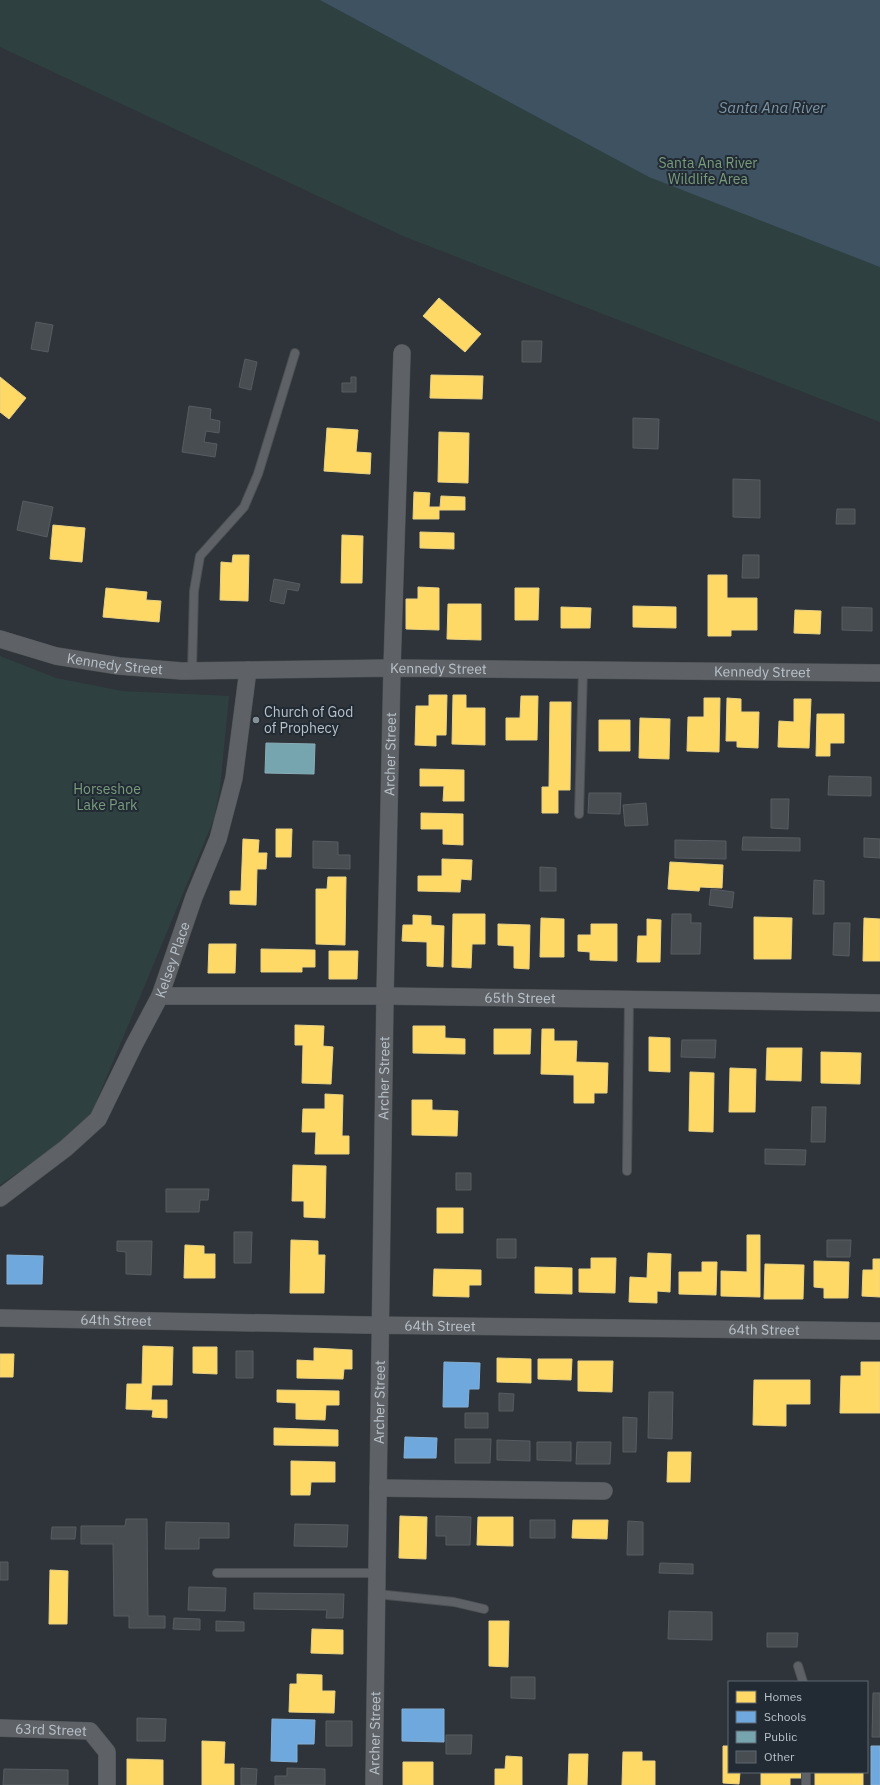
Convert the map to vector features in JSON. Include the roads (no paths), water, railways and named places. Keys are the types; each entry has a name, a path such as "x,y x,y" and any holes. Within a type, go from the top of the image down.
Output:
{"street":[{"name":"Archer Street","path":"374,1785 385,996 392,668 402,353"},
{"name":"Kennedy Street","path":"0,639 56,656 119,666 192,671 392,668 880,673"},
{"name":"Kelsey Place","path":"0,1198 66,1148 98,1119 160,996 194,897 218,838 224,816 234,778 248,670"},
{"name":"65th Street","path":"160,996 385,996 880,1003"},
{"name":"64th Street","path":"0,1318 880,1331"},
{"path":"378,1488 604,1491"},
{"name":"63rd Street","path":"0,1728 90,1731 107,1752 107,1785"}],"lane":[{"path":"192,671 194,591 200,556 244,507 258,474 295,353"},
{"path":"579,814 583,670"},
{"path":"627,1171 629,1000"},
{"path":"216,1573 377,1573"},
{"path":"377,1594 454,1602 484,1609"},
{"path":"798,1666 803,1681"},
{"path":"806,1773 806,1785"}],"water":[{"name":"Santa Ana River","path":"320,0 880,0 880,267 649,177"}],"place":[{"name":"Church of God of Prophecy","path":"256,720"}],"park label":[{"name":"Santa Ana River Wildlife Area","path":"708,172"},
{"name":"Horseshoe Lake Park","path":"107,798"}]}
